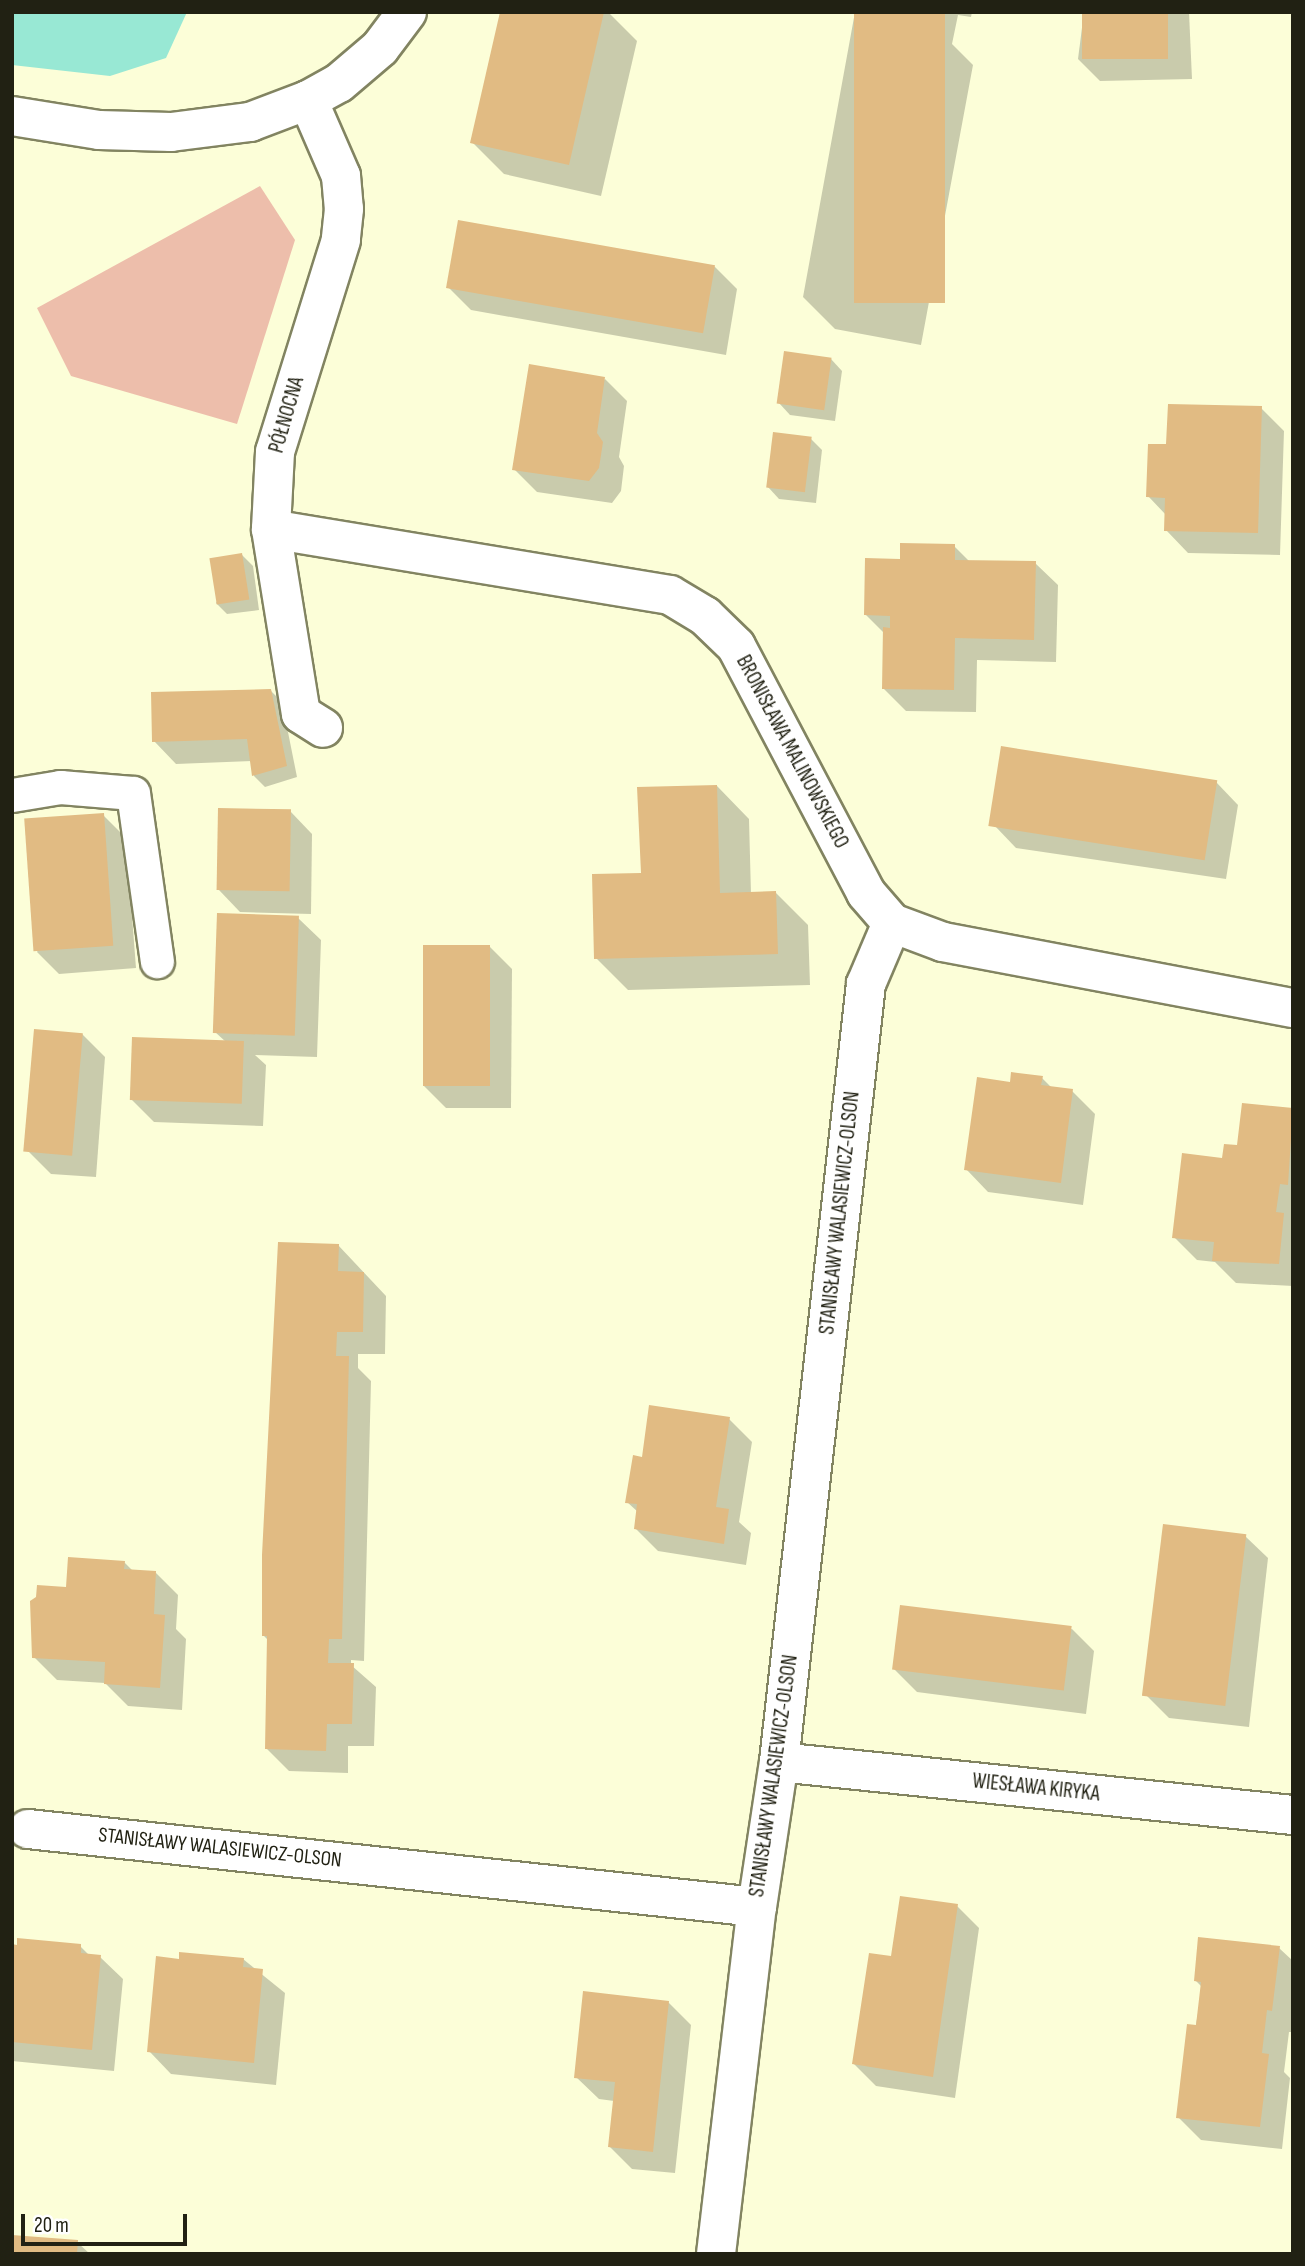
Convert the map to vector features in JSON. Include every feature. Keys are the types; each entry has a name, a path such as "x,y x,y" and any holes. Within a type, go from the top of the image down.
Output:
{"street":[{"path":"12,116 99,130 171,132 250,122 309,100 360,67 407,12"},
{"name":"PÓŁNOCNA","path":"309,100 341,176 344,216 341,240 275,452 271,529 301,714 323,728"},
{"name":"BRONISŁAWA MALINOWSKIEGO","path":"271,529 670,594 705,616 736,646 866,892 892,923 943,942 1293,1008"},
{"name":"STANISŁAWY WALASIEWICZ-OLSON","path":"28,1829 757,1906 779,1762 866,984 892,923"},
{"name":"WIESŁAWA KIRYKA","path":"779,1762 1293,1815"},
{"path":"716,2254 757,1906"}],"lane":[{"path":"12,795 60,786 133,793 157,961"}],"shaded area":[{"path":"260,186 295,240 237,424 71,376 37,308"}],"water":[{"path":"12,12 187,12 166,58 110,76 12,65"}],"building":[{"path":"500,12 604,12 569,165 470,143"},
{"path":"854,12 945,12 945,303 854,303"},
{"path":"1082,12 1168,12 1168,59 1082,59"},
{"path":"458,220 715,265 703,333 446,288"},
{"path":"784,351 832,358 824,410 777,403"},
{"path":"529,364 605,377 597,433 603,442 599,468 589,481 512,470"},
{"path":"1168,404 1262,406 1258,533 1164,531 1165,498 1146,497 1148,444 1166,444"},
{"path":"773,432 812,437 805,492 766,488"},
{"path":"900,543 955,544 955,560 1036,561 1034,640 955,638 954,690 882,689 883,627 890,628 890,616 864,615 865,558 900,559"},
{"path":"242,553 249,599 217,605 209,558"},
{"path":"271,689 287,766 252,776 247,739 152,742 151,692"},
{"path":"1001,746 1217,780 1205,860 988,826"},
{"path":"717,785 720,893 776,891 778,954 594,959 592,874 641,873 637,787"},
{"path":"218,808 291,809 290,891 217,890"},
{"path":"104,813 113,946 33,951 24,819"},
{"path":"217,913 299,916 295,1036 213,1033"},
{"path":"423,945 490,945 490,1086 423,1086"},
{"path":"34,1029 83,1033 72,1156 23,1152"},
{"path":"132,1037 244,1041 242,1104 130,1100"},
{"path":"1011,1072 1043,1076 1041,1085 1073,1089 1061,1183 964,1170 977,1077 1010,1082"},
{"path":"1242,1103 1293,1108 1288,1185 1280,1184 1276,1212 1284,1213 1279,1264 1212,1261 1214,1242 1172,1238 1182,1153 1222,1158 1224,1144 1237,1145"},
{"path":"278,1242 339,1244 338,1271 364,1272 363,1332 337,1332 336,1356 349,1356 342,1639 329,1639 328,1663 354,1663 352,1724 327,1724 326,1751 265,1749 267,1636 262,1636 262,1555"},
{"path":"649,1405 730,1417 716,1507 729,1509 724,1544 634,1529 637,1504 625,1503 633,1455 642,1457"},
{"path":"1163,1524 1246,1534 1225,1706 1142,1696"},
{"path":"68,1557 125,1561 124,1569 156,1571 154,1614 165,1615 160,1688 104,1684 105,1662 32,1658 30,1601 36,1597 37,1585 66,1587"},
{"path":"900,1605 1072,1626 1064,1691 892,1670"},
{"path":"900,1896 958,1904 933,2077 852,2064 869,1953 891,1956"},
{"path":"1198,1937 1280,1946 1272,2011 1267,2010 1262,2053 1269,2054 1260,2127 1176,2118 1187,2024 1196,2025 1201,1982 1194,1981"},
{"path":"17,1938 81,1944 81,1953 101,1955 92,2050 12,2042 12,1944 17,1945"},
{"path":"179,1952 244,1958 243,1967 263,1969 254,2063 147,2052 156,1956 179,1959"},
{"path":"583,1991 669,2001 653,2152 608,2147 615,2082 574,2078"},
{"path":"12,2235 78,2240 77,2254 12,2254"}]}
